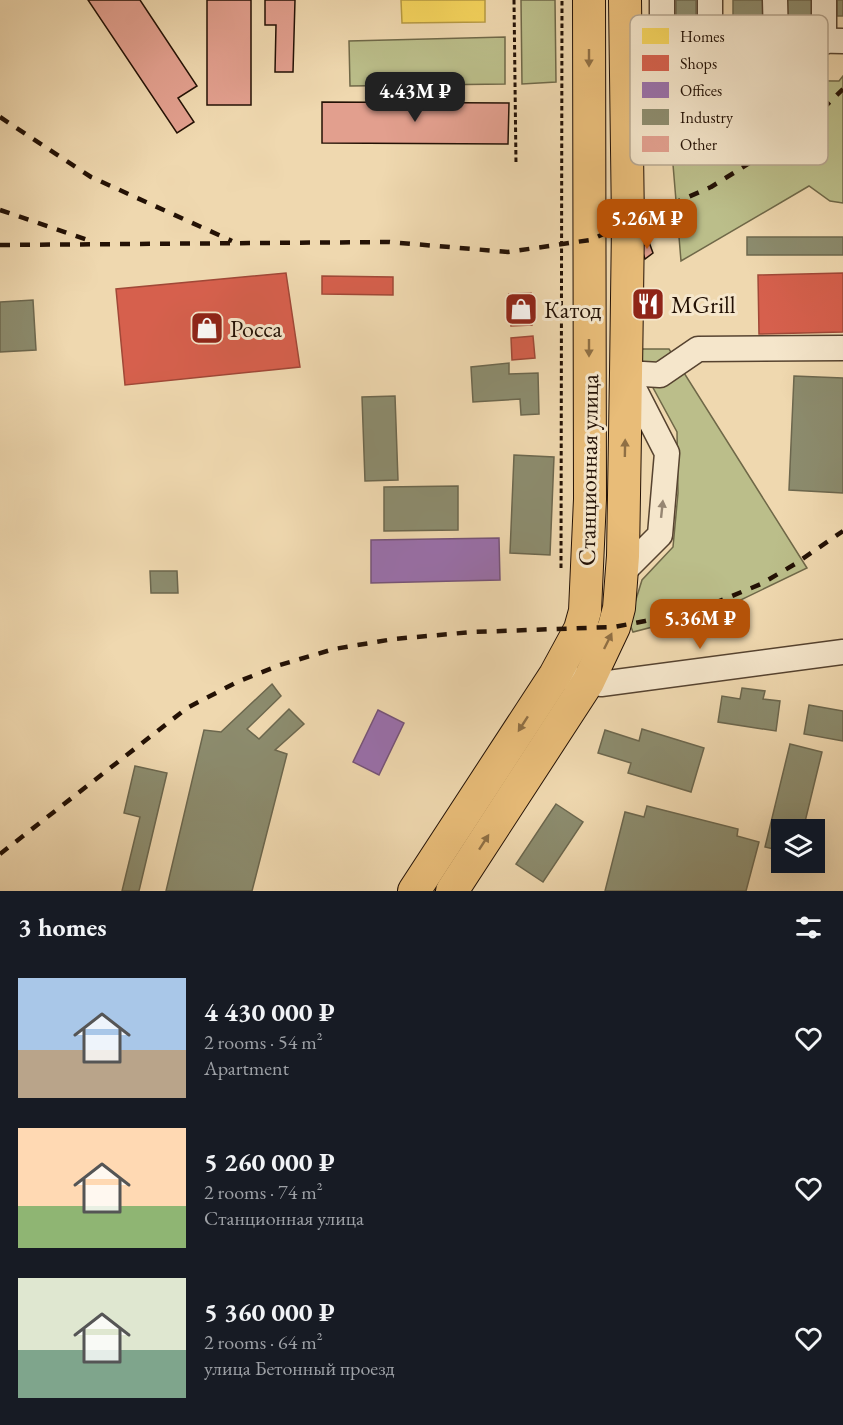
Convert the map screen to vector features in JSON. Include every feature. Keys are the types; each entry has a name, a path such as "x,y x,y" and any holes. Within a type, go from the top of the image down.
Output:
{"main road":[{"name":"Станционная улица","path":"414,891 555,675 580,629 586,603 590,499 589,0"},
{"name":"Станционная улица","path":"452,891 588,682 614,627 619,608 622,573 628,212 626,0"}],"street":[{"path":"775,0 775,15"},
{"path":"824,0 827,15"},
{"path":"828,18 833,41"},
{"path":"626,373 660,375 698,349 843,348"},
{"path":"622,573 660,535 667,453 626,373"},
{"path":"555,675 601,684 843,652"}],"path":[{"path":"514,0 516,164"},
{"path":"561,568 562,0"}],"green space":[{"path":"521,0 555,0 556,82 522,84"},
{"path":"505,37 505,84 350,86 349,41"},
{"path":"843,76 843,203 830,201 809,186 681,261 673,165 828,165 828,81 839,81"},
{"path":"632,349 669,349 807,568 722,609 633,632 629,622 642,580 673,547 678,493 677,432"}],"building: Homes":[{"path":"401,0 485,0 485,22 402,23"}],"building: Shops":[{"name":"Росса","path":"286,273 300,367 125,385 116,289"},
{"path":"843,273 843,332 759,334 758,275"},
{"name":"Росса","path":"322,276 393,277 393,295 322,294"},
{"name":"Катод","path":"531,293 532,325 511,326 509,294"},
{"name":"MGrill","path":"641,293 655,294 654,315 641,315"},
{"path":"533,336 535,358 512,360 511,338"}],"building: Offices":[{"path":"499,538 500,580 371,583 371,540"},
{"path":"378,710 404,723 379,775 353,762"}],"building: Industry":[{"path":"676,0 696,0 696,15 676,15"},
{"path":"733,0 766,0 766,15 733,15"},
{"path":"786,0 812,0 812,15 786,15"},
{"path":"837,0 843,0 843,16 837,16"},
{"path":"747,237 843,237 843,255 747,255"},
{"path":"33,300 36,350 0,352 0,302"},
{"path":"509,363 509,374 538,373 539,414 521,415 520,399 473,402 471,367"},
{"path":"794,376 843,378 843,493 789,490"},
{"path":"395,396 398,480 365,481 362,397"},
{"path":"514,455 554,457 550,555 510,553"},
{"path":"458,486 458,530 384,531 384,487"},
{"path":"150,571 177,571 178,593 151,593"},
{"path":"272,684 281,696 247,729 259,739 289,709 304,724 275,750 287,754 252,891 166,891 204,730 221,732"},
{"path":"742,688 765,691 763,699 780,701 776,731 718,722 722,696 740,699"},
{"path":"809,705 843,711 843,741 804,734"},
{"path":"642,729 704,748 691,792 628,773 631,763 598,753 605,730 639,741"},
{"path":"790,744 822,752 806,819 772,819"},
{"path":"135,766 167,773 139,891 122,891 140,817 124,813"},
{"path":"556,804 583,822 543,882 516,864"},
{"path":"647,806 738,829 737,836 759,842 746,891 605,891 625,812 644,817"},
{"path":"771,822 771,848 765,847"}],"building: Other":[{"path":"88,0 140,0 197,86 178,98 194,122 177,133"},
{"path":"207,0 251,0 251,105 207,105"},
{"path":"265,0 295,0 293,72 275,72 276,25 265,25"},
{"path":"322,102 509,103 508,144 322,143"},
{"path":"649,242 653,253 645,259 641,247"}],"railway":[{"path":"828,104 843,89"},
{"path":"0,117 91,177 232,241"},
{"path":"0,245 389,242 508,252 590,240 711,187 746,165"},
{"path":"0,210 88,240"},
{"path":"0,854 187,708 237,682 280,665 334,649 394,639 472,632 614,627 645,621 710,605 761,584 843,531"}],"place":[{"name":"MGrill","path":"648,304"},
{"name":"Катод","path":"521,309"},
{"name":"Росса","path":"207,328"}]}
